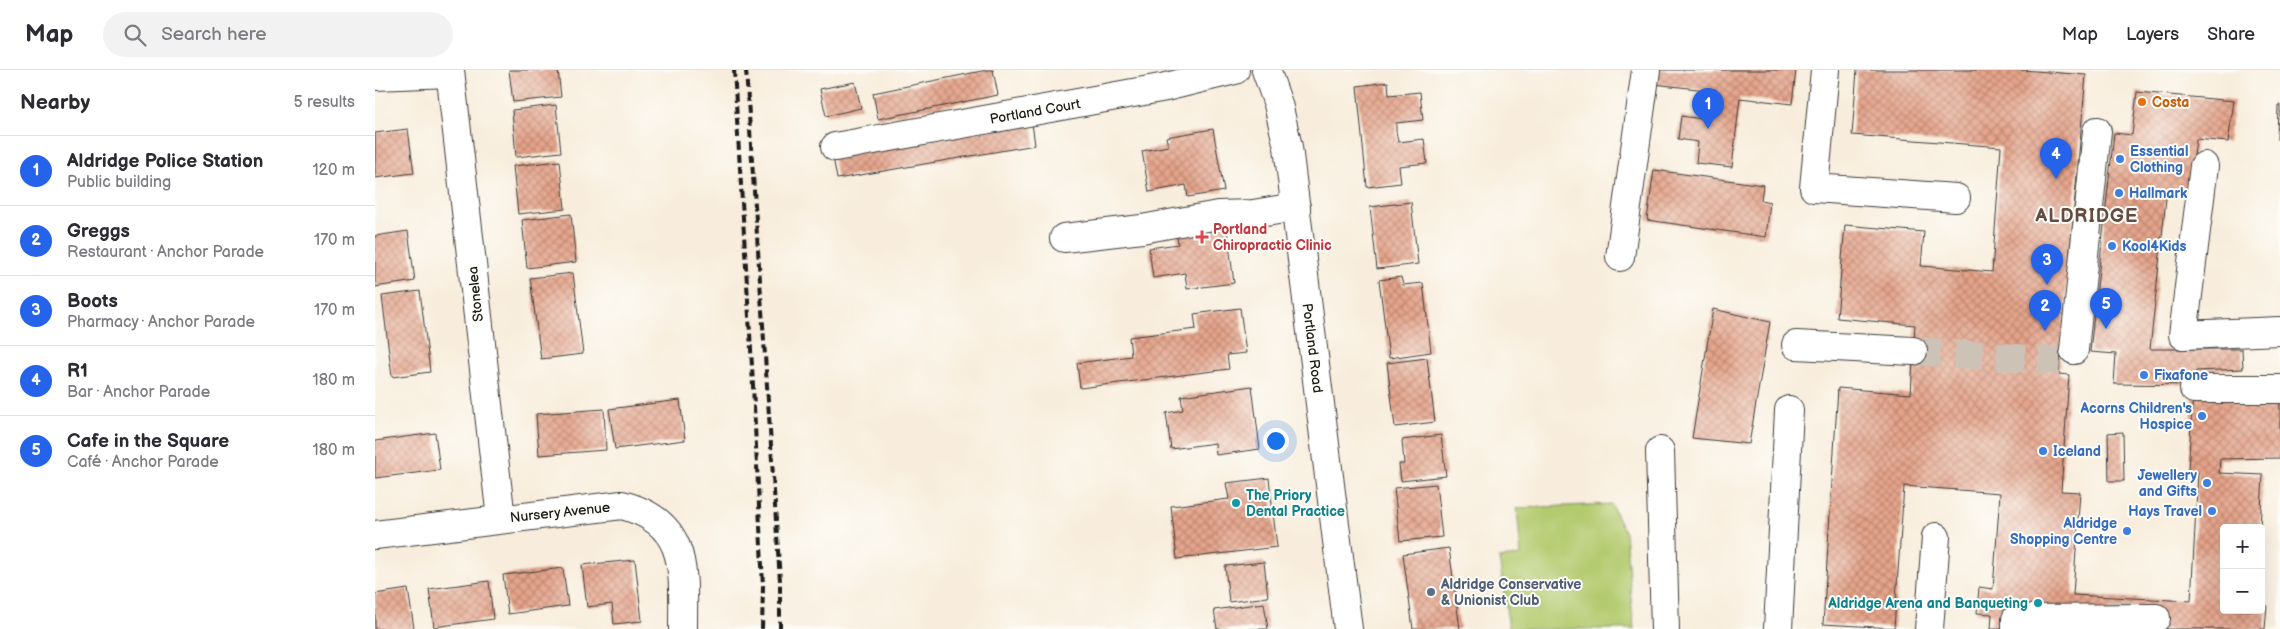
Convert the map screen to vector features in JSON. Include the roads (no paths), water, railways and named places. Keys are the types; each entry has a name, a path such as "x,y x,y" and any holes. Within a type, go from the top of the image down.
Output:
{"street":[{"name":"Portland Court","path":"835,147 1166,87 1235,70"},
{"name":"Portland Road","path":"1266,70 1278,104 1288,147 1352,577 1348,629"},
{"path":"1620,257 1647,70"},
{"path":"1825,70 1814,188 1956,198"},
{"path":"375,76 450,71"},
{"name":"Stonelea","path":"450,71 501,519"},
{"path":"2074,350 2097,131"},
{"path":"2204,166 2183,335 2280,331"},
{"path":"1064,238 1142,229 1218,215 1253,214 1296,207"},
{"path":"1796,345 1913,351"},
{"path":"2194,389 2280,389"},
{"path":"1778,629 1789,410"},
{"path":"1660,451 1665,629"},
{"name":"Nursery Avenue","path":"375,535 622,505 640,510 658,522 671,536 683,565 683,629"},
{"path":"1929,629 1937,537"},
{"path":"2016,629 2016,619 2094,624 2156,618"}],"tunnel":[{"path":"1913,351 2060,361"},
{"path":"2120,629 2121,597"}],"railway":[{"path":"734,70 752,366 763,586 762,629"},
{"path":"746,70 780,581 780,629"}],"place":[{"name":"Costa","path":"2142,102"},
{"name":"Aldridge Police Station","path":"1708,129"},
{"name":"Essential Clothing","path":"2120,159"},
{"name":"R1","path":"2056,179"},
{"name":"Hallmark","path":"2119,193"},
{"name":"Portland Chiropractic Clinic","path":"1202,237"},
{"name":"Kool4Kids","path":"2112,246"},
{"name":"Boots","path":"2047,285"},
{"name":"Cafe in the Square","path":"2106,329"},
{"name":"Greggs","path":"2045,331"},
{"name":"Fixafone","path":"2144,375"},
{"name":"Acorns Children's Hospice","path":"2202,416"},
{"name":"Iceland","path":"2043,451"},
{"name":"Jewellery and Gifts","path":"2207,483"},
{"name":"The Priory Dental Practice","path":"1236,503"},
{"name":"Hays Travel","path":"2212,511"},
{"name":"Aldridge Shopping Centre","path":"2127,531"},
{"name":"Aldridge Conservative & Unionist Club","path":"1431,592"},
{"name":"Aldridge Arena and Banqueting","path":"2038,603"}],"district":[{"name":"ALDRIDGE","path":"2087,215"}]}
